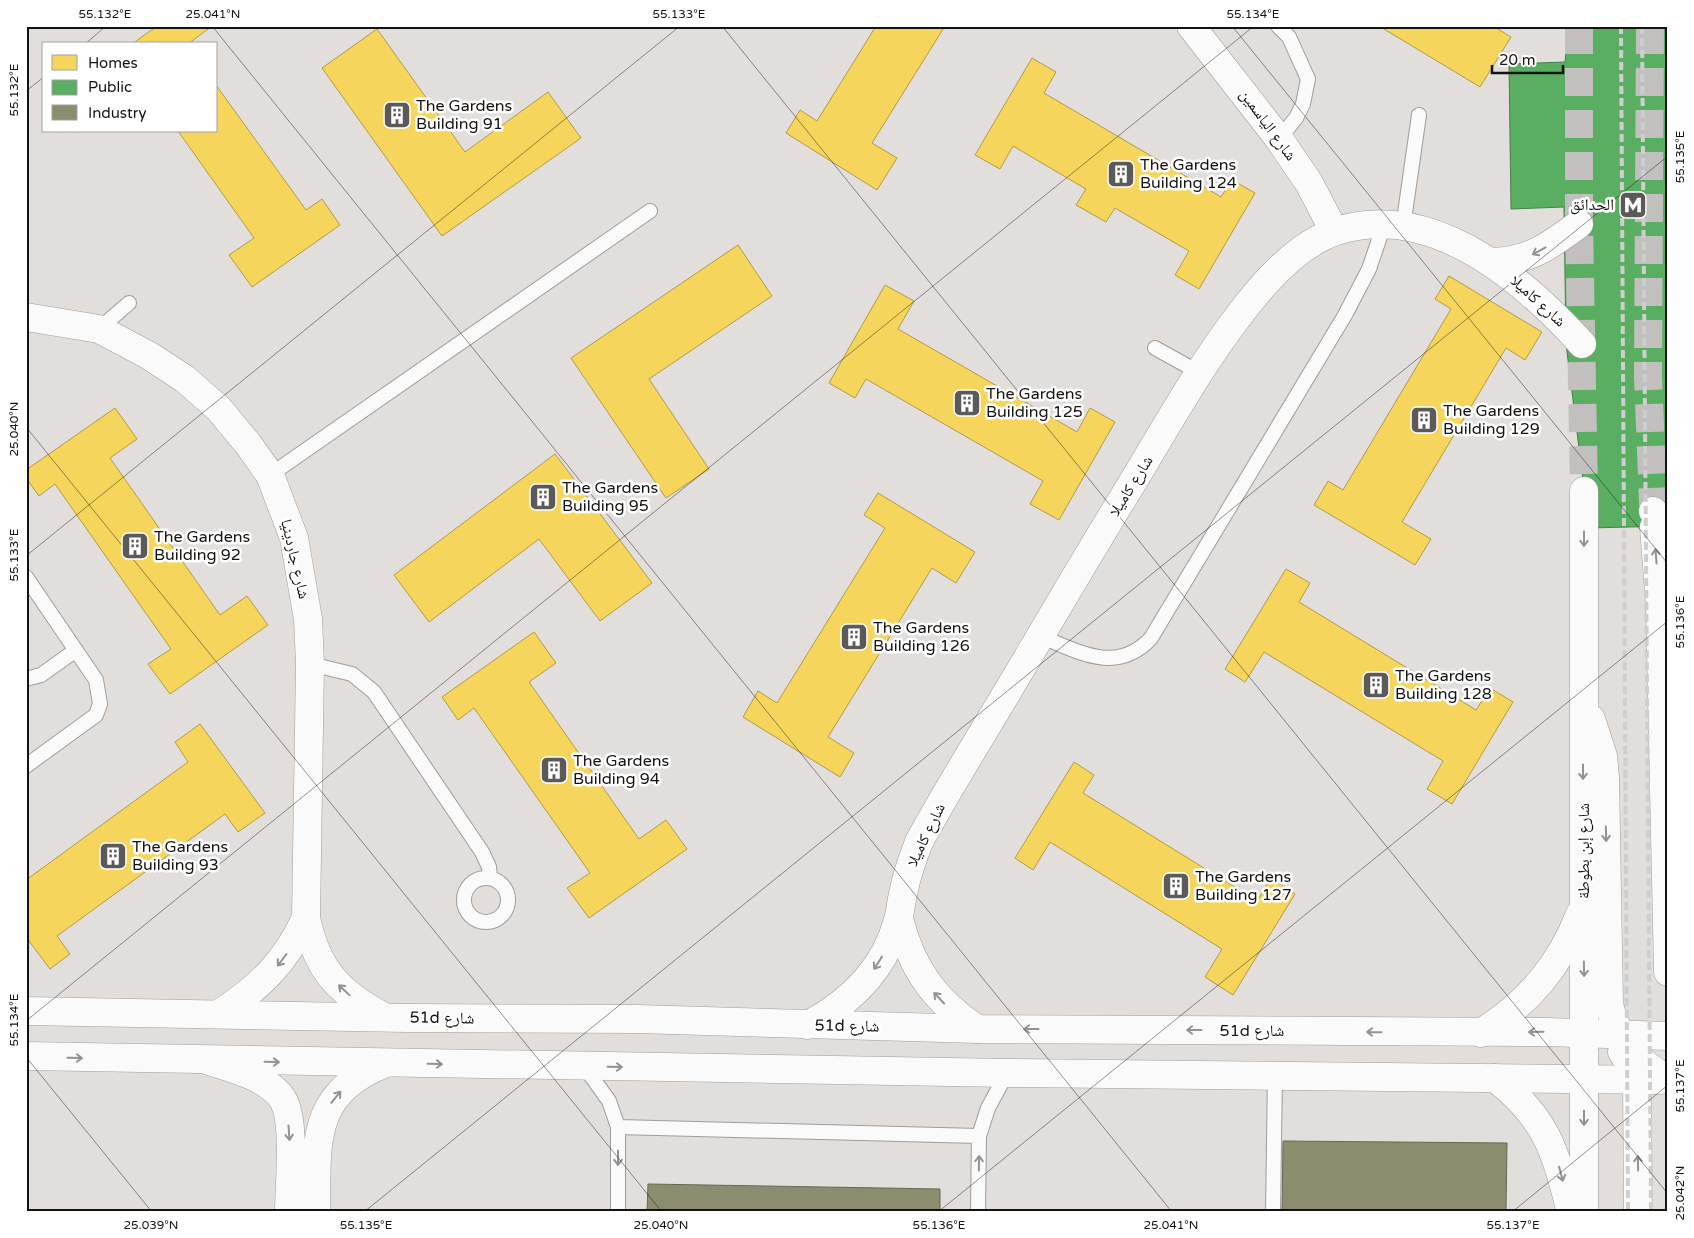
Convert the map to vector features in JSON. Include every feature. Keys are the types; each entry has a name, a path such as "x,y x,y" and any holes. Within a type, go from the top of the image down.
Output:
{"street":[{"name":"شارع الياسمين","path":"1191,26 1279,138 1309,183 1334,231"},
{"name":"شارع كاميلا","path":"1490,262 1513,261 1534,255 1579,224"},
{"name":"شارع كاميلا","path":"808,1025 846,1001 878,965 890,943 899,919 908,873 919,842 1040,636 1200,373 1257,293 1307,245 1334,231 1356,226 1394,226 1433,234 1458,244 1514,277 1536,296 1582,344"},
{"name":"شارع جاردينيا","path":"26,317 99,329 148,355 185,379 219,409 248,444 270,475 294,538 308,619 310,664 306,918 311,940 331,978 356,1002 384,1016"},
{"name":"شارع إبن بطوطة","path":"1584,491 1584,1212"},
{"path":"1659,521 1664,600 1668,972"},
{"path":"1583,702 1598,736 1604,763 1609,1004 1618,1033 1632,1053 1649,1069 1668,1079"},
{"path":"1481,1033 1518,1007 1535,991 1556,964 1572,935 1584,903"},
{"name":"شارع جاردينيا","path":"219,1014 248,996 273,972 297,937 306,918"},
{"name":"شارع كاميلا","path":"899,919 905,944 916,967 930,989 955,1013 977,1029"},
{"name":"51d شارع","path":"26,1011 637,1019 977,1029 1548,1032 1585,1035 1618,1033 1668,1036"},
{"path":"1585,1035 1598,1037 1620,1050 1633,1069 1637,1080 1638,1212"},
{"path":"26,1056 209,1061 1007,1073 1668,1079"},
{"path":"209,1061 256,1078 274,1090 283,1100 288,1114 290,1147 289,1212"},
{"path":"316,1212 316,1163 320,1126 331,1102 346,1085 362,1073 386,1063"},
{"path":"1495,1078 1526,1105 1548,1138 1556,1157 1571,1212"}],"lane":[{"path":"1278,26 1289,37 1308,79 1303,104 1296,118 1279,138"},
{"path":"1040,636 1085,655 1103,658 1122,657 1134,653 1151,638 1350,307 1394,226 1419,115"},
{"path":"270,475 650,211"},
{"path":"99,329 129,303"},
{"path":"1155,348 1200,373"},
{"path":"26,577 98,686 100,704 96,715 26,766"},
{"path":"26,679 41,675 76,650"},
{"path":"310,664 352,674 374,692 482,852 489,867 490,878"},
{"path":"584,1066 609,1101 618,1127 618,1212"},
{"path":"978,1212 979,1136 988,1108 1007,1073"},
{"path":"1273,1212 1275,1075"},
{"path":"618,1127 979,1136"}],"building: Homes":[{"path":"157,26 212,26 191,42 135,42"},
{"path":"876,26 945,26 872,143 897,158 877,190 786,133 800,110 817,121"},
{"path":"1379,26 1493,26 1511,37 1480,87"},
{"name":"The Gardens Building 91","path":"377,29 465,152 548,92 581,138 442,236 322,68"},
{"name":"The Gardens Building 124","path":"1032,58 1056,72 1044,93 1221,197 1232,180 1255,193 1199,289 1175,275 1189,251 1115,208 1106,222 1076,205 1086,189 1013,146 1000,169 975,155"},
{"path":"218,88 306,210 322,199 340,225 252,287 229,255 254,238 179,132 218,132"},
{"path":"738,245 772,296 649,379 709,469 666,498 571,358"},
{"name":"The Gardens Building 129","path":"1449,276 1542,332 1525,360 1506,348 1402,522 1431,539 1415,565 1314,505 1328,481 1343,490 1451,309 1435,299"},
{"name":"The Gardens Building 125","path":"885,285 914,301 898,329 1077,432 1090,408 1115,422 1059,520 1030,504 1043,481 866,379 855,398 829,383"},
{"name":"The Gardens Building 92","path":"115,408 137,439 110,458 220,615 247,596 268,625 170,694 148,664 171,649 55,484 39,496 26,478 26,470"},
{"name":"The Gardens Building 95","path":"555,454 652,583 600,621 539,539 429,622 394,575"},
{"name":"The Gardens Building 126","path":"878,493 975,552 956,583 932,568 828,737 854,753 840,777 743,717 758,691 777,703 885,528 864,515"},
{"name":"The Gardens Building 128","path":"1286,569 1310,583 1299,602 1476,710 1490,688 1513,702 1452,804 1427,789 1443,761 1264,652 1245,682 1225,669"},
{"name":"The Gardens Building 94","path":"534,632 556,663 529,682 639,839 666,820 687,849 589,918 567,888 590,873 474,708 458,720 442,697"},
{"name":"The Gardens Building 93","path":"200,724 265,813 238,832 225,814 57,936 70,954 50,969 26,937 26,880 188,762 175,742"},
{"name":"The Gardens Building 127","path":"1074,762 1094,775 1083,793 1257,901 1271,878 1295,894 1233,995 1205,977 1222,949 1050,842 1033,870 1015,858"}],"building: Public":[{"path":"1569,26 1668,26 1668,526 1589,528 1566,344 1564,207 1511,209 1509,64 1565,62"}],"building: Industry":[{"path":"1283,1141 1507,1143 1506,1212 1282,1212"},
{"path":"648,1184 940,1189 940,1212 647,1212"}],"tunnel":[{"path":"1579,26 1579,224 1584,491"},
{"path":"1650,26 1648,376 1654,527"}],"railway":[{"path":"1621,26 1628,1212"},
{"path":"1642,26 1651,1212"}],"place":[{"name":"The Gardens Building 91","path":"397,115"},
{"name":"The Gardens Building 124","path":"1121,174"},
{"name":"الحدائق","path":"1633,205"},
{"name":"The Gardens Building 125","path":"967,403"},
{"name":"The Gardens Building 129","path":"1424,420"},
{"name":"The Gardens Building 95","path":"543,497"},
{"name":"The Gardens Building 92","path":"135,546"},
{"name":"The Gardens Building 126","path":"854,637"},
{"name":"The Gardens Building 128","path":"1376,685"},
{"name":"The Gardens Building 94","path":"554,770"},
{"name":"The Gardens Building 93","path":"113,856"},
{"name":"The Gardens Building 127","path":"1176,886"}]}
